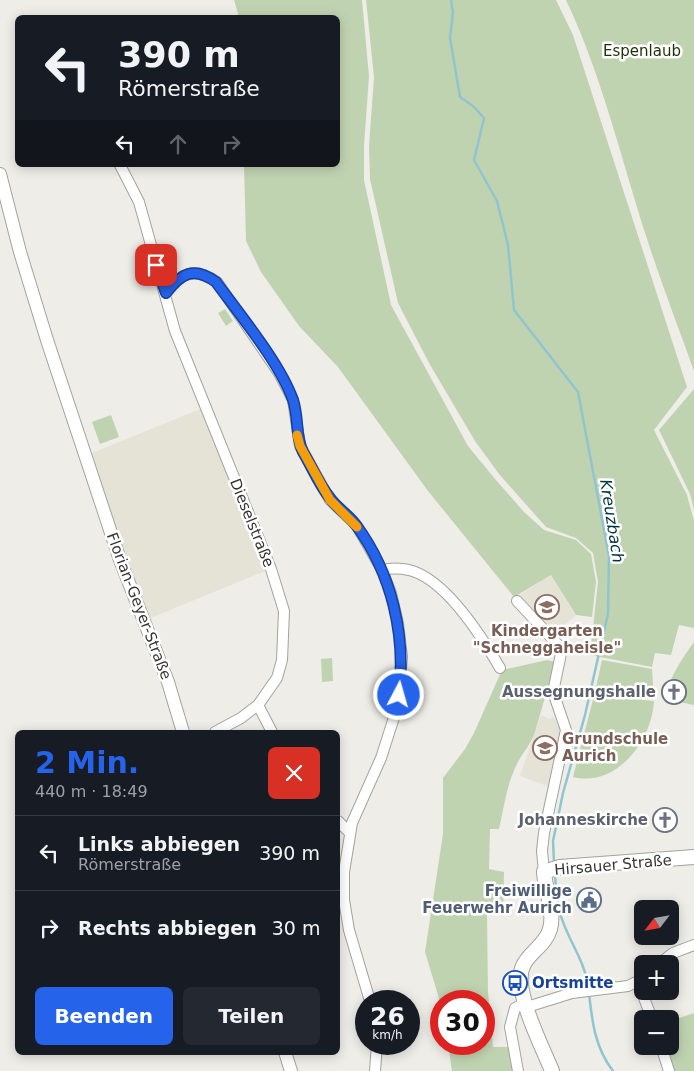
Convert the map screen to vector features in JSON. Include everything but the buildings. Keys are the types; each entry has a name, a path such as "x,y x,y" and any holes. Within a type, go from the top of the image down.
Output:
{"main road":[{"name":"Hirsauer Straße","path":"552,1071 519,982 522,968 547,937 550,929 551,870 691,858"}],"street":[{"name":"Dieselstraße","path":"121,167 140,202 175,332 271,569 284,611 282,660 277,678 258,704 241,718 220,730"},
{"name":"Florian-Geyer-Straße","path":"0,174 31,291 120,560 168,682 182,730"},
{"path":"166,293 178,280 193,273 202,273 216,282 279,373 293,400 297,437 320,484 330,500 357,526 382,570 390,593 398,623 402,657 398,705 381,758 350,832 344,872 344,900 349,930 367,990"},
{"path":"382,570 395,568 410,570 441,590 469,620 500,668"},
{"path":"517,602 562,649 552,692 566,730 542,851 551,870"},
{"path":"258,704 271,730"},
{"path":"340,824 350,832"},
{"path":"670,955 694,945"},
{"path":"518,1071 510,1022 515,1008 561,995 628,986 634,983"},
{"path":"287,1055 291,1071"},
{"path":"375,1071 376,1055"},
{"path":"663,1055 669,1071"}],"shaded area":[{"path":"205,407 270,569 148,619 126,563 90,454"},
{"name":"Kindergarten \"Schneggaheisle\"","path":"551,575 576,616 551,634 515,598"},
{"name":"Grundschule Aurich","path":"541,715 549,719 554,717 561,732 550,787 520,776"}],"green space":[{"path":"234,0 362,0 369,76 364,146 364,180 391,305 468,446 524,512 544,530 576,540 591,554 596,582 592,617 576,615 551,575 514,597 428,491 338,367 299,326 261,272 246,241 244,167 340,167 340,15 238,15"},
{"path":"366,0 556,0 573,35 687,387 654,430 687,495 694,521 694,628 679,625 671,655 655,653 652,667 590,655 598,582 593,553 576,538 546,527 499,474 475,441 429,363 398,303 370,179 369,146 374,77"},
{"name":"Espenlaub","path":"566,0 694,0 694,371 649,245 591,60"},
{"path":"225,309 233,321 226,326 218,313"},
{"path":"694,389 694,510 690,494 659,430"},
{"path":"111,415 119,437 100,444 92,422"},
{"path":"694,642 694,705 665,699 680,662"},
{"path":"332,658 333,681 322,682 321,659"},
{"path":"547,660 555,662 535,732 511,778 499,829 490,829 489,869 504,872 503,915 487,914 488,990 436,990 425,952 443,834 443,778 465,749 474,733 502,670"},
{"path":"602,660 652,669 654,699 644,699 596,687"},
{"path":"596,688 654,701 652,716 647,731 639,745 629,758 617,768 604,775 589,778 573,777"},
{"path":"694,1013 694,1071 674,1071 669,1055 679,1055 679,1018"},
{"path":"495,1047 510,1047 515,1071 452,1071 450,1055 495,1055"}],"waterway":[{"name":"Kreuzbach","path":"451,0 453,12 450,38 460,97 473,106 484,118 474,160 497,201 508,245 514,310 578,392 609,556 608,614 585,715 563,793 553,841 554,863"},
{"name":"Kreuzbach","path":"555,874 560,913 580,959 588,987"},
{"name":"Kreuzbach","path":"589,993 598,1044 613,1071"}],"slow traffic":[{"path":"297,435 300,446 330,500 357,527"}],"place":[{"name":"Kindergarten \"Schneggaheisle\"","path":"547,607"},
{"name":"Aussegnungshalle","path":"674,692"},
{"name":"Grundschule Aurich","path":"545,748"},
{"name":"Johanneskirche","path":"665,820"},
{"name":"Freiwillige Feuerwehr Aurich","path":"589,900"},
{"name":"Ortsmitte","path":"515,983"}],"route":[{"path":"156,265 166,293 172,285 186,274 202,273 216,282 279,373 293,400 297,437 300,446 330,500 357,526 382,570 398,623 402,657 399,695"}]}
